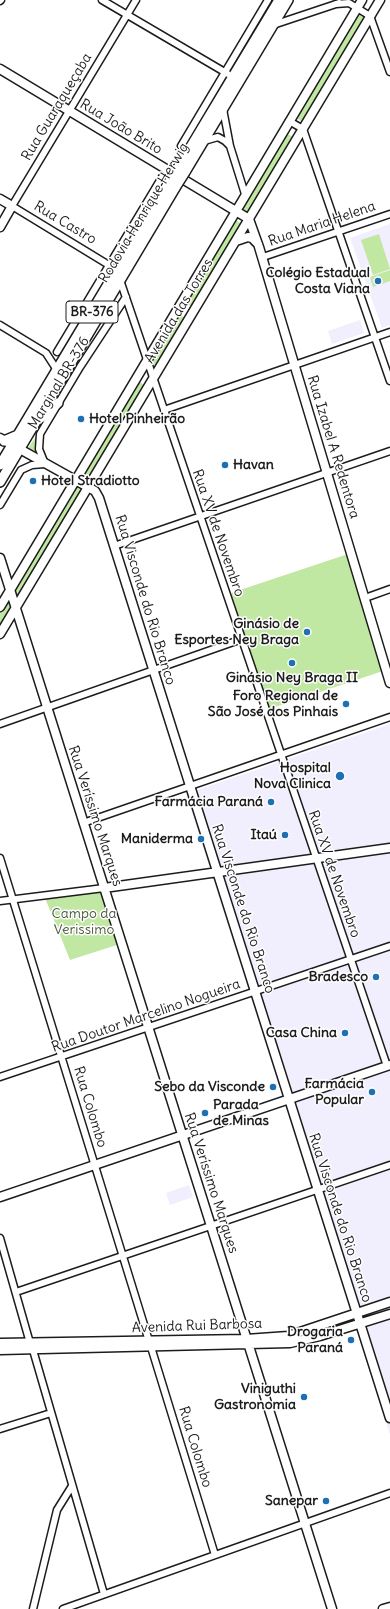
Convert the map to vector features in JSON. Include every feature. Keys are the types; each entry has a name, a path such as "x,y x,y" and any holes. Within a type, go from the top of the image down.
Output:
{"highway":[{"name":"Rodovia Henrique Herwig","path":"181,170 203,141 288,0"},
{"name":"Rodovia Henrique Herwig","path":"0,482 9,443 35,423 120,280 181,170 228,75 271,1"},
{"name":"Rodovia Henrique Herwig","path":"0,465 9,443 18,435 68,352 113,267 175,181"},
{"path":"35,423 58,403"}],"main road":[{"name":"Avenida das Torres","path":"0,607 362,0"},
{"name":"Avenida das Torres","path":"0,634 380,0"},
{"name":"Rua João Brito","path":"0,69 249,219"},
{"name":"Rua Castro","path":"0,199 12,206"},
{"name":"Rua Guaraqueçaba","path":"0,227 12,206"},
{"name":"Rua Izabel A Redentora","path":"249,219 260,247 390,683"},
{"path":"236,241 248,237 255,241 260,247"},
{"path":"180,305 184,313 193,312"},
{"name":"Rua Visconde do Rio Branco","path":"9,443 95,491 99,498 390,1418"},
{"name":"Rua Veríssimo Marques","path":"0,558 332,1609"},
{"path":"104,888 390,848"},
{"path":"0,1197 388,1066"},
{"name":"Avenida Rui Barbosa","path":"247,1341 288,1336 390,1302"},
{"name":"Avenida Rui Barbosa","path":"0,1350 32,1346 247,1341 290,1343 390,1314"},
{"name":"Avenida Rui Barbosa","path":"0,1343 32,1346"},
{"path":"384,1609 390,1607"}],"street":[{"path":"102,0 228,75 181,146"},
{"name":"Rua Guaraqueçaba","path":"12,206 136,0"},
{"path":"273,25 346,0"},
{"path":"336,4 349,3 370,16 390,72"},
{"path":"361,32 367,28 376,32"},
{"path":"223,108 230,146 245,194"},
{"path":"289,121 303,129 390,381"},
{"path":"203,141 218,137 226,141 230,146"},
{"path":"57,352 113,267 162,177"},
{"name":"Rua Castro","path":"12,206 113,267"},
{"name":"Rua Maria Helena","path":"263,257 390,214"},
{"name":"Rua XV de Novembro","path":"120,280 388,1066"},
{"name":"Marginal BR-376","path":"45,464 39,449 39,438 58,403 126,297"},
{"path":"0,325 46,353 57,370"},
{"path":"164,410 390,332"},
{"path":"46,353 68,352"},
{"path":"114,546 390,451"},
{"path":"0,505 19,472 29,466 45,464"},
{"path":"365,598 390,589"},
{"path":"0,724 242,639"},
{"path":"84,823 390,717"},
{"name":"Rua Colombo","path":"0,858 215,1555"},
{"path":"0,901 104,888"},
{"name":"Rua Doutor Marcelino Nogueira","path":"0,1078 390,946"},
{"path":"16,1292 390,1165"},
{"path":"0,1238 104,1594"},
{"path":"0,1429 51,1413"},
{"path":"33,1609 57,1510 72,1486"},
{"path":"63,1609 390,1493"}],"shaded area":[{"name":"Colégio Estadual Costa Viana","path":"390,224 390,325 382,328 350,238"},
{"path":"360,320 364,333 332,344 328,331"},
{"path":"390,724 390,1435 186,794"},
{"path":"189,1185 193,1197 170,1205 166,1193"}],"green space":[{"path":"359,13 365,17 304,123 296,118"},
{"path":"286,133 295,138 248,216 241,210"},
{"path":"236,220 243,225 194,308 186,303"},
{"path":"379,234 390,269 373,275 361,240"},
{"path":"390,270 390,281 373,287 370,277"},
{"path":"179,314 187,319 156,370 152,359"},
{"path":"139,381 145,386 89,479 83,476"},
{"path":"36,436 36,448 40,457 27,450"},
{"path":"75,486 84,490 18,599 13,590"},
{"name":"Ginásio de Esportes Ney Braga","path":"348,554 383,671 269,709 231,593"},
{"path":"7,600 13,608 0,629 0,613"},
{"name":"Campo da Verissimo","path":"102,890 120,944 70,960 45,898"}],"place":[{"name":"Colégio Estadual Costa Viana","path":"378,281"},
{"name":"Hotel Pinheirão","path":"81,419"},
{"name":"Havan","path":"225,465"},
{"name":"Hotel Stradiotto","path":"33,481"},
{"name":"Ginásio de Esportes Ney Braga","path":"307,632"},
{"name":"Ginásio Ney Braga II","path":"292,663"},
{"name":"Foro Regional de São José dos Pinhais","path":"346,704"},
{"name":"Hospital Nova Clinica","path":"340,776"},
{"name":"Farmácia Paraná","path":"271,802"},
{"name":"Itaú","path":"285,835"},
{"name":"Maniderma","path":"201,839"},
{"name":"Bradesco","path":"376,977"},
{"name":"Casa China","path":"345,1033"},
{"name":"Sebo da Visconde","path":"273,1087"},
{"name":"Farmácia Popular","path":"372,1092"},
{"name":"Parada de Minas","path":"205,1113"},
{"name":"Drogaria Paraná","path":"351,1340"},
{"name":"Viniguthi Gastronomia","path":"304,1397"},
{"name":"Sanepar","path":"326,1501"}]}
